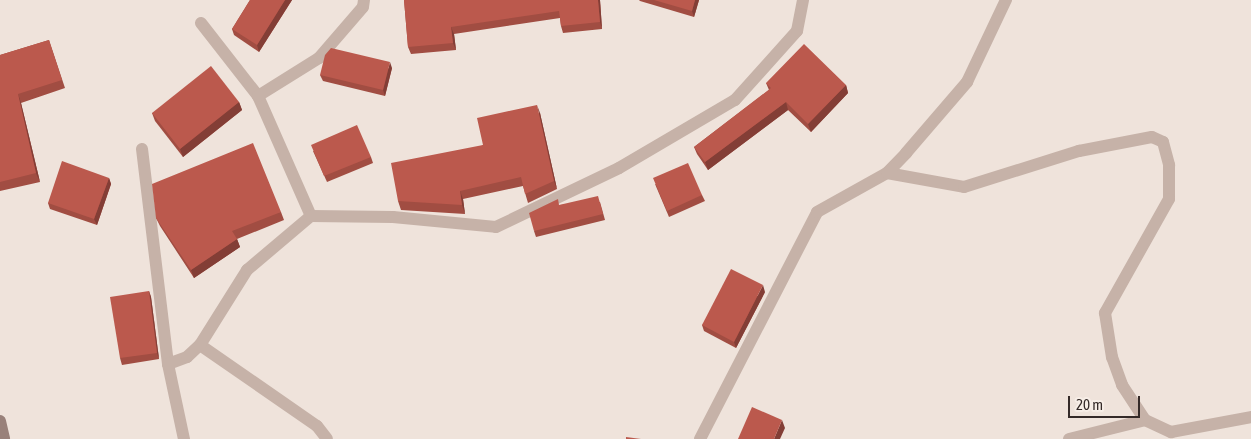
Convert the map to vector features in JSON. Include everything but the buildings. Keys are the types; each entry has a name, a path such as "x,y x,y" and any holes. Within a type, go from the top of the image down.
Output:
{"street":[{"path":"258,96 319,58 363,7 364,0"},
{"path":"168,364 186,357 200,345 247,270 311,216 393,217 496,227 619,168 735,100 797,31 803,0"},
{"path":"700,439 817,212 887,173 967,82 1006,0"},
{"path":"201,23 258,96 311,216"},
{"path":"887,173 964,187 1079,151 1152,137 1163,142 1169,165 1168,199 1105,313 1112,357 1122,384 1145,420 1171,432 1251,417"},
{"path":"142,149 168,364 183,439"},
{"path":"200,345 317,426 326,439"},
{"path":"1069,439 1145,420"},
{"path":"0,421 4,439"}]}
